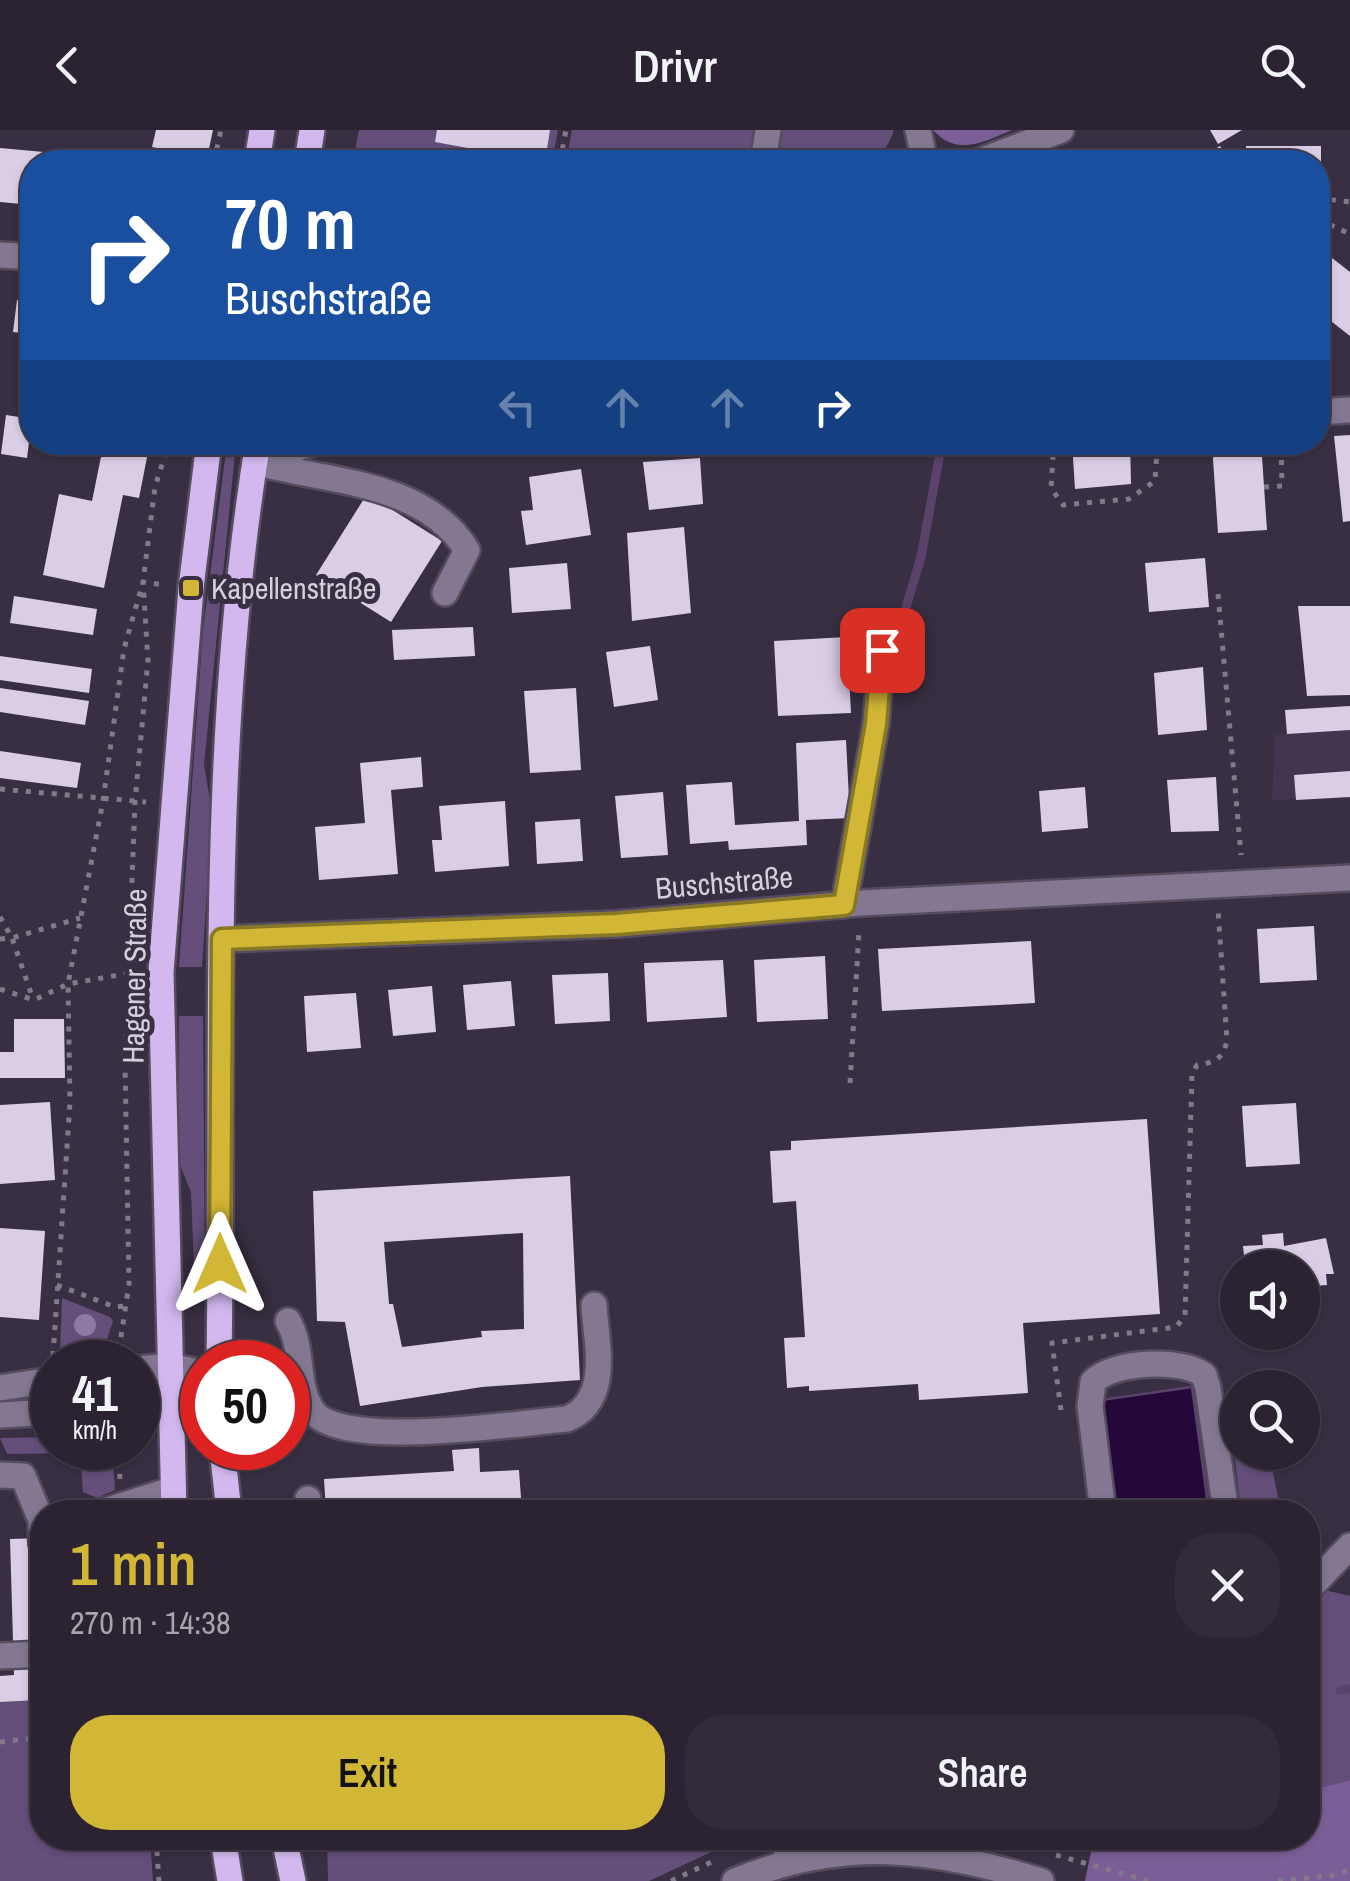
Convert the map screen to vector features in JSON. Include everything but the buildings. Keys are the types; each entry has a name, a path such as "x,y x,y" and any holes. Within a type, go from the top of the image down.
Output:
{"main road":[{"name":"Hagener Straße","path":"173,1500 172,1302 161,972 191,588 207,455"},
{"path":"218,1340 222,939 231,701 257,455"},
{"path":"224,1470 228,1500"},
{"path":"225,1850 230,1881"},
{"path":"287,1850 293,1881"}],"street":[{"path":"1009,150 1061,130"},
{"path":"267,455 396,493 452,526 467,550 445,593"},
{"path":"853,904 882,650"},
{"name":"Buschstraße","path":"222,939 616,924 853,904 1350,878"},
{"path":"310,1407 315,1415 347,1431 368,1434 568,1419 589,1406 595,1393 598,1378 594,1305"},
{"path":"288,1321 290,1340"},
{"path":"1102,1500 1090,1406 1093,1382 1111,1372 1179,1362 1204,1375 1224,1500"},
{"path":"160,1367 180,1368"},
{"path":"0,1388 30,1377"},
{"path":"160,1407 180,1400"},
{"path":"0,1415 30,1413"},
{"path":"0,1476 23,1476 32,1500"},
{"path":"1320,1577 1350,1546"},
{"path":"0,1656 30,1655"},
{"path":"787,1850 794,1862"},
{"path":"736,1881 794,1862 860,1850"},
{"path":"921,1850 1041,1881"}],"path":[{"path":"54,1340 70,1102 68,984 102,801 124,649 142,582 154,488 165,455"},
{"path":"1053,455 1050,488 1063,504 1129,499 1155,481 1156,455"},
{"path":"1264,486 1282,486 1281,455"},
{"path":"121,1340 126,1306 128,974 148,660 142,582"},
{"path":"1218,594 1243,884"},
{"path":"0,789 102,801 174,801"},
{"path":"1062,1422 1052,1342 1176,1327 1185,1316 1192,1074 1197,1065 1216,1062 1224,1054 1227,1040 1216,886"},
{"path":"850,1083 853,904"},
{"path":"0,917 12,938 34,1000"},
{"path":"0,940 80,918"},
{"path":"0,989 34,1000 68,984 161,972"},
{"path":"57,1286 115,1307 126,1306"},
{"path":"0,1742 30,1739"},
{"path":"157,1850 159,1881"},
{"path":"1070,1859 1148,1881"},
{"path":"1278,1881 1337,1875 1350,1869"}],"shaded area":[{"path":"359,130 558,130 554,150 355,150"},
{"path":"572,130 894,130 883,150 568,150"},
{"path":"933,130 1012,130 961,145"},
{"path":"225,455 235,455 204,765 212,812 202,967 179,967 203,630"},
{"path":"1350,706 1350,797 1272,800 1275,735 1286,734 1285,710"},
{"path":"179,1016 203,1016 205,1290 195,1291 191,1192 178,1160"},
{"path":"62,1298 113,1321 107,1340 60,1340"},
{"path":"1192,1387 1207,1500 1115,1500 1101,1400"},
{"path":"30,1437 30,1454 7,1454 0,1438"},
{"path":"81,1470 114,1470 115,1490 97,1498 83,1492"},
{"path":"1236,1470 1272,1470 1279,1500 1240,1500"},
{"path":"1320,1589 1350,1596 1350,1780 1320,1788"},
{"path":"30,1701 30,1850 151,1850 153,1881 0,1881 0,1702"},
{"path":"1350,1780 1350,1881 1085,1881 1091,1850 1320,1850 1320,1788"},
{"path":"327,1850 715,1850 649,1881 328,1881"}],"waterway":[{"path":"904,614 921,557 940,455"},
{"path":"1340,1690 1350,1689"}],"place":[{"name":"Kapellenstraße","path":"191,588"}],"route":[{"path":"220,1264 222,939 616,924 844,905 876,724 882,650"}]}
